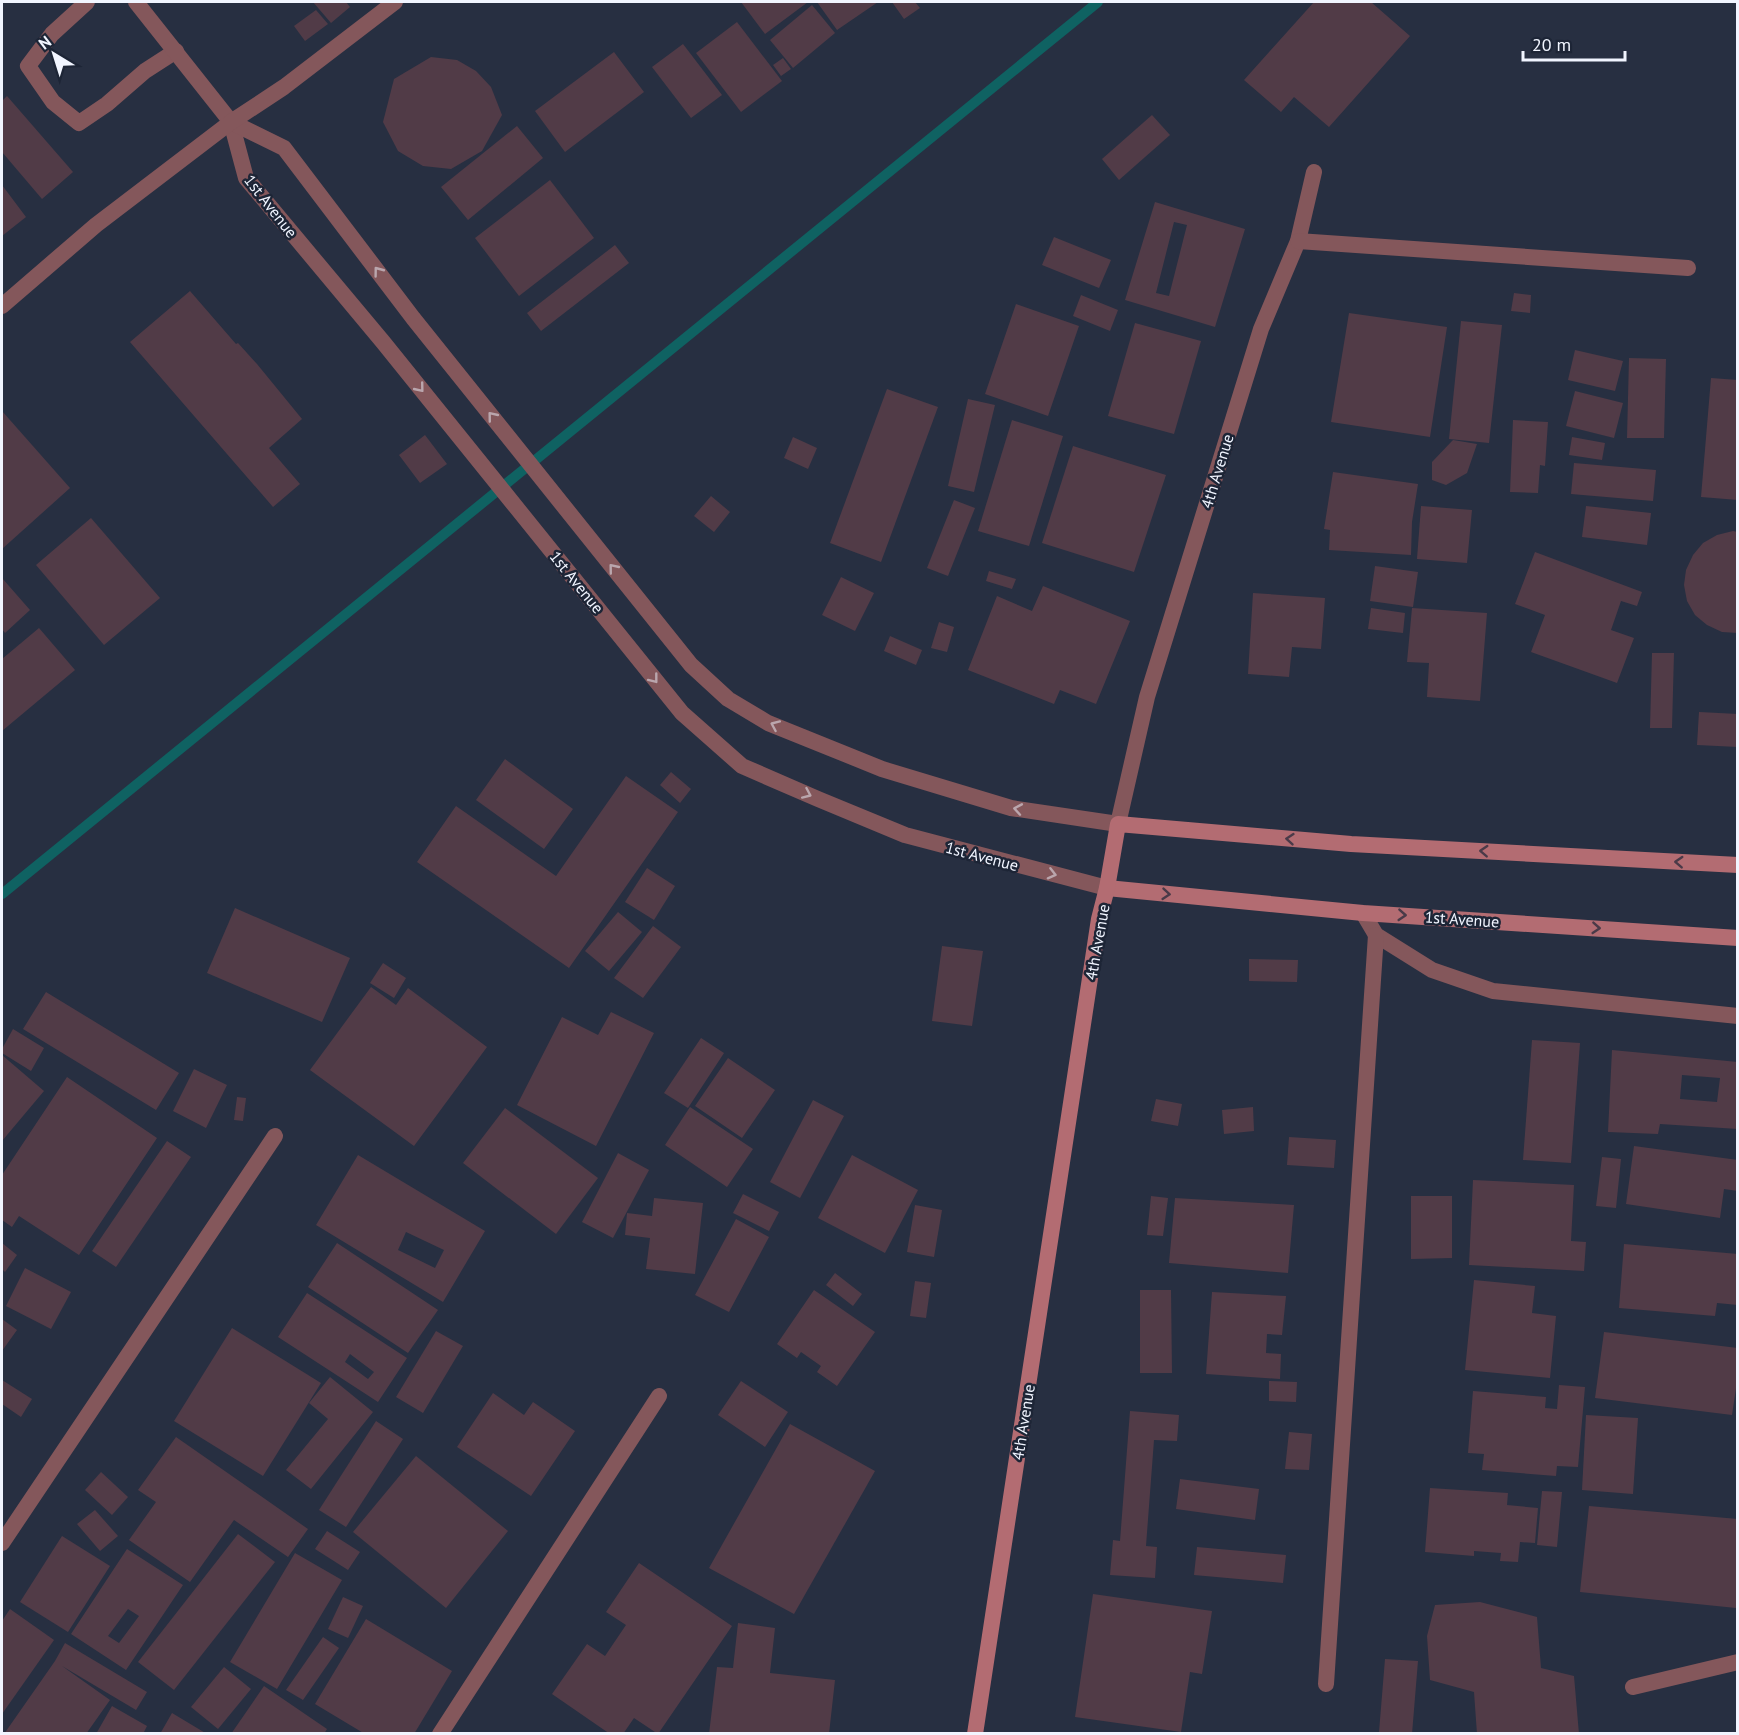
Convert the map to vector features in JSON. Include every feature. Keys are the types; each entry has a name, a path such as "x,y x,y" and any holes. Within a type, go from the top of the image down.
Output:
{"main road":[{"path":"1118,824 1351,844 1737,865"},
{"name":"4th Avenue","path":"975,1734 1100,919 1118,824"},
{"name":"1st Avenue","path":"1107,888 1363,913 1737,938"}],"street":[{"path":"87,2 52,34 28,66 53,102 79,123 107,104 145,71 176,51"},
{"path":"136,2 231,122 284,148 413,318 691,665 728,699 768,723 882,769 1011,808 1118,824"},
{"path":"2,306 96,225 231,122 284,87 395,2"},
{"name":"1st Avenue","path":"231,122 246,178 383,342 682,713 742,766 905,835 1107,888"},
{"name":"4th Avenue","path":"1118,824 1147,697 1261,329 1298,241 1314,172"},
{"path":"1298,241 1688,268"},
{"path":"1363,913 1376,935 1432,970 1493,991 1737,1016"},
{"path":"1326,1684 1376,935"},
{"path":"2,1543 276,1136"},
{"path":"440,1734 659,1396"},
{"path":"1633,1687 1737,1662"}],"building":[{"path":"313,2 346,2 350,7 331,23"},
{"path":"741,2 808,2 765,34"},
{"path":"817,2 878,2 837,30"},
{"path":"892,2 915,2 920,8 904,19"},
{"path":"1314,2 1371,2 1410,36 1329,127 1294,97 1281,112 1244,80"},
{"path":"812,5 835,33 793,68 770,40"},
{"path":"316,10 328,24 305,41 294,26"},
{"path":"737,22 782,81 741,112 696,53"},
{"path":"683,44 722,95 691,118 652,67"},
{"path":"614,52 644,92 565,152 535,111"},
{"path":"431,57 457,60 476,71 491,87 502,115 482,151 451,169 423,166 398,151 383,122 394,79"},
{"path":"783,58 791,69 781,76 773,65"},
{"path":"7,96 73,172 42,199 2,152 2,101"},
{"path":"1152,115 1170,135 1119,180 1102,159"},
{"path":"517,126 543,158 468,220 441,187"},
{"path":"550,180 594,238 519,296 475,238"},
{"path":"2,185 26,217 2,236"},
{"path":"1155,202 1245,229 1215,327 1125,300","holes":["1174,222 1187,225 1169,296 1156,293"]},
{"path":"1054,237 1111,260 1099,288 1042,265"},
{"path":"615,245 629,263 541,331 527,313"},
{"path":"190,291 236,344 238,343 257,364 302,419 269,448 300,484 273,507 130,342"},
{"path":"1514,293 1531,295 1530,313 1511,311"},
{"path":"1081,295 1118,310 1110,331 1073,316"},
{"path":"1016,304 1079,326 1048,416 985,394"},
{"path":"1349,313 1447,327 1430,437 1331,422"},
{"path":"1461,321 1502,325 1489,443 1449,439"},
{"path":"1135,323 1201,341 1174,434 1108,416"},
{"path":"1575,350 1623,361 1615,391 1568,380"},
{"path":"1629,358 1666,359 1664,438 1627,438"},
{"path":"1711,378 1738,380 1738,500 1701,497"},
{"path":"887,389 938,407 881,562 830,543"},
{"path":"1575,391 1623,403 1614,438 1566,426"},
{"path":"968,399 995,405 974,492 948,486"},
{"path":"2,411 70,488 2,549"},
{"path":"1012,420 1063,436 1029,546 978,531"},
{"path":"1513,420 1548,422 1545,466 1540,465 1538,493 1510,492"},
{"path":"425,435 447,464 420,483 399,455"},
{"path":"793,437 817,448 808,469 784,458"},
{"path":"1572,437 1605,443 1602,460 1569,455"},
{"path":"1453,440 1477,444 1467,473 1446,485 1432,480 1432,462"},
{"path":"1073,446 1166,475 1134,572 1042,543"},
{"path":"1574,463 1656,470 1653,501 1571,494"},
{"path":"1333,472 1418,484 1412,522 1411,555 1329,550 1330,530 1324,529"},
{"path":"711,496 730,512 714,532 694,516"},
{"path":"954,500 975,508 948,576 927,568"},
{"path":"1421,506 1472,510 1467,563 1417,559"},
{"path":"1586,506 1651,513 1647,545 1582,537"},
{"path":"91,518 160,598 104,645 36,565"},
{"path":"1738,532 1738,633 1722,632 1707,625 1695,615 1687,601 1684,585 1686,570 1693,555 1703,543 1717,535"},
{"path":"1535,552 1642,592 1637,606 1621,601 1611,630 1634,638 1617,683 1531,652 1545,615 1515,604"},
{"path":"1375,566 1418,572 1413,607 1370,601"},
{"path":"989,571 1016,579 1012,589 986,581"},
{"path":"841,577 874,593 855,631 822,615"},
{"path":"2,578 30,610 5,633 2,629"},
{"path":"1043,586 1130,621 1096,704 1060,690 1054,704 968,670 997,596 1032,611"},
{"path":"1253,593 1325,598 1321,649 1292,647 1289,677 1248,674"},
{"path":"1371,608 1405,613 1403,633 1368,629"},
{"path":"1412,608 1487,613 1480,701 1427,697 1429,663 1407,662"},
{"path":"939,622 954,627 947,652 931,648"},
{"path":"39,628 75,670 2,731 2,659"},
{"path":"890,636 922,650 916,665 884,651"},
{"path":"1652,653 1674,653 1672,728 1650,728"},
{"path":"1699,712 1738,714 1738,747 1697,745"},
{"path":"505,759 573,809 544,849 476,800"},
{"path":"671,772 691,789 680,803 660,785"},
{"path":"626,776 678,812 569,968 417,862 456,806 556,876"},
{"path":"647,868 675,886 654,920 625,902"},
{"path":"235,908 350,958 322,1022 207,973"},
{"path":"618,912 642,932 609,971 585,951"},
{"path":"653,926 681,947 643,998 614,978"},
{"path":"942,946 983,951 972,1026 932,1021"},
{"path":"1249,959 1298,960 1297,982 1249,981"},
{"path":"383,963 406,978 394,998 370,983"},
{"path":"371,987 396,1005 408,988 487,1047 414,1146 310,1070"},
{"path":"46,992 179,1073 156,1110 23,1029"},
{"path":"611,1012 654,1033 596,1146 517,1105 562,1017 598,1035"},
{"path":"13,1029 44,1048 31,1071 2,1053"},
{"path":"701,1038 724,1053 688,1108 664,1093"},
{"path":"1532,1040 1580,1043 1571,1163 1523,1160"},
{"path":"1612,1050 1738,1062 1738,1129 1660,1124 1658,1134 1608,1132","holes":["1682,1075 1720,1078 1717,1102 1680,1099"]},
{"path":"2,1055 44,1091 2,1141"},
{"path":"728,1058 775,1090 742,1138 695,1106"},
{"path":"194,1069 227,1085 206,1128 173,1111"},
{"path":"67,1077 157,1138 79,1255 19,1216 12,1227 2,1220 2,1175"},
{"path":"237,1097 246,1098 243,1121 234,1120"},
{"path":"1156,1099 1182,1104 1178,1126 1151,1121"},
{"path":"813,1100 844,1116 800,1198 770,1182"},
{"path":"690,1107 753,1149 727,1187 665,1145"},
{"path":"1253,1107 1254,1131 1224,1134 1222,1110"},
{"path":"505,1108 598,1178 556,1234 463,1163"},
{"path":"1289,1137 1336,1140 1334,1168 1287,1165"},
{"path":"167,1141 191,1157 116,1267 92,1251"},
{"path":"1634,1146 1738,1160 1738,1191 1724,1189 1720,1218 1626,1204"},
{"path":"618,1153 649,1170 613,1238 582,1222"},
{"path":"358,1155 485,1231 443,1302 316,1225","holes":["406,1232 444,1250 435,1268 398,1250"]},
{"path":"852,1155 918,1190 885,1253 818,1218"},
{"path":"1602,1157 1621,1159 1616,1208 1596,1206"},
{"path":"1473,1180 1574,1185 1571,1241 1586,1242 1584,1271 1469,1265"},
{"path":"743,1194 779,1212 769,1231 733,1213"},
{"path":"1151,1196 1168,1198 1163,1236 1147,1235"},
{"path":"1411,1196 1452,1196 1452,1258 1411,1259"},
{"path":"654,1198 703,1203 695,1274 646,1269 650,1238 625,1235 627,1213 652,1216"},
{"path":"1175,1198 1294,1205 1288,1273 1169,1263"},
{"path":"915,1205 942,1210 934,1257 907,1252"},
{"path":"736,1219 769,1237 729,1312 695,1295"},
{"path":"2,1243 17,1255 5,1272 2,1269"},
{"path":"337,1243 438,1310 408,1353 308,1287"},
{"path":"1624,1244 1738,1254 1738,1305 1717,1303 1715,1316 1619,1308"},
{"path":"25,1268 71,1292 51,1329 6,1306"},
{"path":"835,1273 862,1294 853,1306 826,1285"},
{"path":"1474,1280 1535,1286 1532,1313 1556,1316 1550,1378 1465,1370"},
{"path":"915,1281 931,1283 926,1318 910,1316"},
{"path":"814,1290 875,1332 837,1386 817,1372 821,1366 801,1352 797,1358 777,1344"},
{"path":"1140,1290 1171,1290 1172,1373 1140,1373"},
{"path":"1212,1292 1286,1296 1282,1335 1267,1334 1266,1353 1281,1354 1280,1379 1206,1374"},
{"path":"307,1293 407,1358 378,1402 278,1337","holes":["350,1354 374,1372 368,1379 345,1362"]},
{"path":"2,1319 17,1330 2,1351"},
{"path":"232,1328 321,1383 263,1476 174,1421"},
{"path":"436,1331 463,1346 423,1413 396,1397"},
{"path":"1604,1332 1738,1348 1738,1375 1732,1415 1595,1398"},
{"path":"330,1377 373,1412 311,1489 286,1470 328,1419 309,1403"},
{"path":"2,1380 32,1399 21,1417 2,1404"},
{"path":"741,1381 788,1412 765,1447 718,1415"},
{"path":"1269,1381 1297,1382 1296,1402 1269,1401"},
{"path":"1559,1385 1585,1387 1578,1467 1557,1466 1556,1476 1482,1470 1484,1454 1468,1453 1473,1391 1546,1397 1545,1408 1557,1409"},
{"path":"493,1393 524,1415 533,1402 575,1431 531,1496 457,1447"},
{"path":"1130,1411 1179,1415 1177,1441 1154,1440 1146,1546 1157,1547 1155,1578 1110,1575 1113,1540 1120,1541"},
{"path":"1586,1415 1638,1418 1633,1494 1582,1490"},
{"path":"376,1421 403,1439 346,1527 319,1510"},
{"path":"790,1424 875,1471 794,1614 709,1568"},
{"path":"1289,1432 1312,1434 1309,1470 1285,1469"},
{"path":"176,1437 308,1529 288,1557 234,1520 190,1582 129,1540 156,1502 138,1490"},
{"path":"416,1456 508,1531 446,1608 353,1532"},
{"path":"101,1472 128,1497 112,1515 85,1490"},
{"path":"1180,1479 1259,1489 1255,1520 1176,1509"},
{"path":"1430,1488 1508,1493 1507,1505 1538,1508 1535,1543 1520,1542 1518,1562 1500,1561 1501,1553 1474,1551 1474,1556 1425,1552"},
{"path":"1542,1491 1562,1492 1557,1547 1537,1545"},
{"path":"1589,1506 1738,1519 1736,1608 1580,1592"},
{"path":"95,1510 118,1536 100,1551 77,1524"},
{"path":"327,1531 360,1552 348,1570 315,1549"},
{"path":"238,1534 275,1562 174,1690 138,1662"},
{"path":"62,1536 110,1566 68,1632 20,1602"},
{"path":"1197,1547 1286,1555 1283,1583 1194,1575"},
{"path":"127,1549 183,1585 126,1670 71,1634","holes":["128,1609 139,1616 119,1643 108,1636"]},
{"path":"295,1553 342,1580 277,1689 230,1662"},
{"path":"639,1563 732,1626 658,1734 634,1718 623,1734 610,1734 552,1694 587,1644 605,1656 626,1625 606,1612"},
{"path":"1093,1594 1212,1611 1202,1674 1190,1672 1181,1732 1075,1717"},
{"path":"343,1597 363,1606 348,1638 328,1629"},
{"path":"1480,1602 1537,1617 1541,1668 1574,1676 1579,1734 1477,1734 1474,1692 1430,1680 1427,1636 1435,1605"},
{"path":"10,1609 54,1640 2,1714 2,1621"},
{"path":"366,1619 452,1671 414,1734 365,1734 315,1704"},
{"path":"738,1623 775,1628 770,1673 835,1680 829,1734 709,1734 717,1667 733,1668"},
{"path":"323,1637 339,1648 303,1700 286,1690"},
{"path":"65,1643 147,1692 136,1710 62,1666 110,1700 86,1734 4,1734 55,1661"},
{"path":"1385,1659 1418,1661 1412,1734 1379,1732"},
{"path":"224,1667 251,1689 218,1729 191,1707"},
{"path":"264,1686 327,1729 324,1734 231,1734"},
{"path":"112,1706 147,1726 143,1734 96,1734"},
{"path":"172,1713 207,1734 160,1734"}],"waterway":[{"path":"2,894 1098,2"}]}
